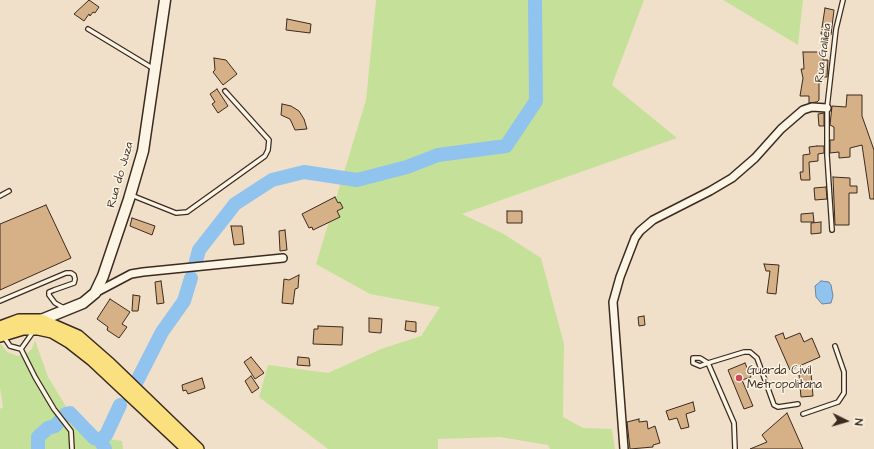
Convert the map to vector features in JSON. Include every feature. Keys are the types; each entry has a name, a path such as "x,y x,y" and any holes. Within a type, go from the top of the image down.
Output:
{"main road":[{"path":"1,332 18,320 41,320 67,330 85,342 110,364 198,449"},
{"path":"34,329 41,320"},
{"path":"1,332 23,329 52,332 78,348 187,449"}],"street":[{"name":"Rua do Juza","path":"41,320 83,303 95,293 103,276 130,195 147,128 154,69 165,0"},
{"path":"624,449 613,302 625,264 640,230 653,220 732,178 755,158 781,129 803,110 812,107 827,108"},
{"path":"95,293 131,274 283,258"}],"lane":[{"name":"Rua Galileia","path":"832,230 827,155 827,108 836,29 843,0"},
{"path":"88,29 154,69"},
{"path":"130,195 176,213 187,212 266,156 269,140 225,91"},
{"path":"0,196 9,191"},
{"path":"0,301 66,273 70,273 74,275 74,283 49,292 49,295 55,303 67,310"},
{"path":"21,349 34,329"},
{"path":"1,332 10,346 21,349 35,377 54,409 71,431 72,449"},
{"path":"802,414 838,402 844,392 844,372 835,346"},
{"path":"736,449 734,423 708,363 750,352 757,358 774,405 782,407 798,404"}],"green space":[{"path":"376,0 644,0 612,85 677,138 462,214 502,233 541,258 564,344 563,417 583,428 612,429 615,449 550,449 548,445 500,437 438,439 438,449 328,449 259,397 268,365 328,373 381,349 421,336 440,307 370,294 316,264 366,100"},
{"path":"723,0 803,0 798,45"},
{"path":"35,340 48,377 67,408 79,414 91,428 103,438 122,441 123,449 0,449 0,409 3,407 0,388 0,343 7,352 18,356 26,354 32,349"}],"water":[{"path":"821,281 829,282 831,285 833,296 831,303 822,304 816,297 815,286"}],"building":[{"path":"89,0 99,7 95,13 93,12 90,16 89,14 84,21 74,14"},
{"path":"825,8 834,10 831,35 821,34"},
{"path":"287,19 311,24 310,33 286,30"},
{"path":"803,52 823,52 823,60 828,60 827,77 822,77 822,83 819,83 819,100 817,102 809,103 809,96 800,96 803,78 801,69 804,69"},
{"path":"214,58 226,60 237,74 223,85 213,72 215,70"},
{"path":"217,89 228,106 218,113 212,104 215,102 210,94"},
{"path":"847,95 862,95 862,116 874,150 874,199 870,199 862,145 850,148 850,157 839,158 839,152 830,153 830,140 834,140 834,127 830,125 832,106 846,107"},
{"path":"282,104 291,106 299,111 304,119 307,129 295,130 290,119 281,115"},
{"path":"824,113 824,126 819,126 818,114"},
{"path":"824,146 824,153 818,154 818,161 809,162 810,180 801,180 800,172 803,172 803,155 810,154 809,147"},
{"path":"833,177 850,178 850,186 857,186 857,193 849,193 849,225 835,225"},
{"path":"826,187 827,199 815,200 814,188"},
{"path":"335,197 343,208 337,211 340,217 313,230 312,227 309,228 302,214"},
{"path":"46,205 71,258 0,290 0,224"},
{"path":"507,211 522,211 522,223 507,223"},
{"path":"813,213 814,222 801,222 801,214"},
{"path":"132,218 155,226 152,235 130,226"},
{"path":"821,222 821,233 811,234 811,223"},
{"path":"231,226 242,226 244,244 234,245"},
{"path":"285,230 287,250 280,251 279,231"},
{"path":"764,264 779,265 776,294 767,293 770,271 766,271"},
{"path":"299,275 298,288 295,289 293,304 282,303 284,279 289,280"},
{"path":"161,281 164,303 157,304 155,282"},
{"path":"133,295 140,296 138,311 132,311"},
{"path":"110,299 130,312 122,324 127,327 119,338 107,330 108,327 97,319"},
{"path":"644,316 645,325 639,326 638,317"},
{"path":"369,318 382,319 381,333 369,332"},
{"path":"406,321 416,322 416,332 405,330"},
{"path":"318,326 343,327 342,345 313,344 314,329 318,329"},
{"path":"783,333 785,339 800,333 804,342 812,338 820,357 790,370 775,336"},
{"path":"251,357 264,373 255,379 244,362"},
{"path":"298,357 309,358 310,366 297,365"},
{"name":"Guarda Civil Metropolitana","path":"745,363 751,377 742,380 753,406 744,409 728,370"},
{"path":"811,373 813,396 801,397 799,375"},
{"path":"251,376 259,388 252,393 245,381"},
{"path":"202,378 205,388 188,394 186,390 183,391 182,385"},
{"path":"693,402 695,411 686,414 689,427 681,429 677,418 669,420 666,411"},
{"path":"787,413 803,449 750,449 767,442 762,435"},
{"path":"639,419 639,422 647,421 648,429 655,426 660,443 653,445 653,447 630,449 627,422"}],"waterway":[{"path":"195,265 199,250 235,204 272,180 304,172 357,180 407,167 438,155 506,146 536,101 535,0"},
{"path":"136,383 162,332 184,301 191,278"},
{"path":"100,440 106,435 120,405"},
{"path":"38,449 38,437 48,428 55,426 66,414 70,413 94,438 100,440 105,449"}],"place":[{"name":"Guarda Civil Metropolitana","path":"739,378"}]}
